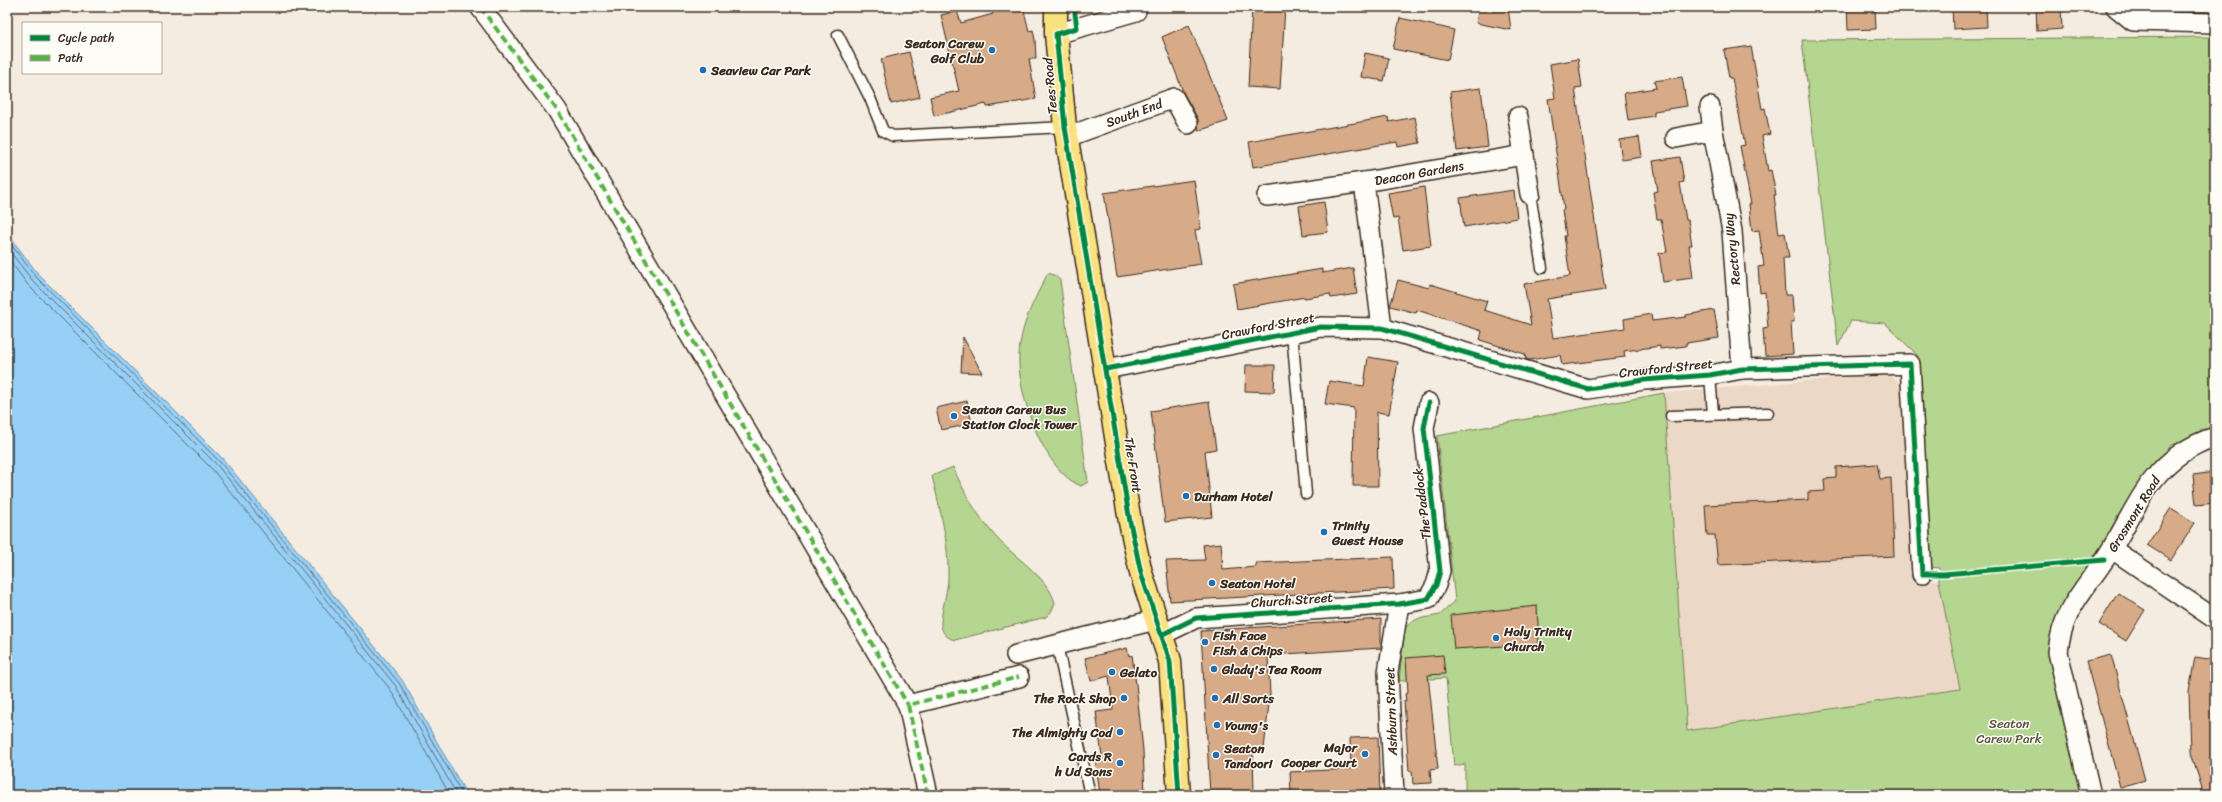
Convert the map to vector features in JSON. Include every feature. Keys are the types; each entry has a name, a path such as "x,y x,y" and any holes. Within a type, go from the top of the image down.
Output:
{"main road":[{"name":"Tees Road","path":"1056,7 1056,34 1066,132"},
{"name":"The Front","path":"1066,132 1130,522 1141,573 1170,661 1179,795"}],"street":[{"path":"480,7 557,110 908,705 928,795"},
{"path":"1056,34 1136,11 1136,7"},
{"path":"2116,7 2133,21 2215,23"},
{"name":"South End","path":"1066,132 1174,98 1188,124"},
{"name":"Rectory Way","path":"1710,106 1713,131 1732,231 1742,369"},
{"path":"1518,117 1530,194"},
{"path":"1676,138 1713,131"},
{"name":"Deacon Gardens","path":"1382,328 1364,182 1524,155"},
{"path":"1267,196 1364,182"},
{"name":"Crawford Street","path":"1106,369 1321,327 1382,328 1588,389 1644,380 1710,375 1742,369 1910,364 1922,574"},
{"name":"The Paddock","path":"1428,599 1436,585 1440,570 1424,428 1429,403"},
{"name":"Grosmont Road","path":"2091,795 2058,652 2059,636 2068,610 2112,549 2152,480 2170,461 2188,448 2215,437"},
{"path":"2112,549 2215,619"},
{"name":"Church Street","path":"908,705 1018,670 1057,645 1158,628 1196,618 1399,604 1428,599"},
{"name":"Ashburn Street","path":"1394,795 1388,672 1399,604"}],"lane":[{"path":"838,35 870,98 883,131 893,136 1066,132"},
{"path":"1530,194 1542,268"},
{"path":"1292,332 1306,494"},
{"path":"1710,375 1713,414"},
{"path":"1671,416 1768,413"},
{"path":"1057,645 1090,795"}],"shaded area":[{"path":"1888,374 1903,385 1915,582 1939,581 1960,689 1687,731 1664,393"}],"green space":[{"name":"Seaton Carew Park","path":"2215,37 2215,435 2171,445 2104,552 2058,663 2089,795 1465,795 1465,764 1454,766 1446,678 1399,681 1405,627 1417,619 1440,615 1455,601 1437,436 1664,393 1687,731 1960,689 1939,581 1939,568 1930,567 1917,355 1885,323 1851,321 1838,346 1802,40"},
{"path":"1048,273 1054,275 1060,280 1088,482 1081,486 1068,478 1055,465 1045,449 1035,430 1028,410 1020,372 1019,356 1022,334 1033,303"},
{"path":"953,467 971,503 988,528 1002,544 1038,575 1051,593 1055,603 1051,612 1046,617 955,640 948,637 944,633 941,626 941,621 948,583 948,564 943,526 932,476"}],"water":[{"path":"7,233 39,275 223,459 402,680 467,795 7,795"}],"building":[{"name":"Seaton Carew Golf Club","path":"991,7 1023,7 1029,31 1033,30 1035,40 1036,59 1029,59 1036,99 987,107 986,104 934,116 930,97 959,91 941,15 957,11 961,23 993,14"},
{"path":"1252,7 1285,7 1280,89 1248,87"},
{"path":"1479,7 1508,7 1511,30 1476,23"},
{"path":"1847,7 1875,7 1876,29 1848,30"},
{"path":"1952,7 1986,7 1987,27 1953,29"},
{"path":"2036,7 2061,7 2062,29 2037,31"},
{"path":"1400,18 1454,30 1448,60 1393,49"},
{"path":"1189,25 1228,121 1198,131 1198,119 1184,94 1162,37"},
{"path":"1751,46 1762,109 1765,108 1770,134 1762,136 1768,171 1771,170 1776,195 1774,195 1779,234 1785,233 1789,258 1783,258 1785,295 1792,295 1794,322 1791,322 1793,354 1765,356 1763,329 1768,328 1765,292 1760,293 1758,267 1764,266 1759,230 1752,231 1749,204 1751,204 1740,146 1745,145 1732,78 1729,78 1724,50"},
{"path":"909,52 920,97 891,104 881,59"},
{"path":"1365,53 1389,58 1384,81 1361,77"},
{"path":"1578,59 1582,87 1575,88 1605,290 1547,299 1553,338 1625,328 1624,319 1651,314 1652,321 1686,317 1686,315 1714,310 1719,338 1686,343 1686,346 1660,349 1660,346 1624,351 1625,357 1562,365 1560,355 1529,360 1526,359 1525,354 1480,340 1482,331 1417,310 1416,313 1390,306 1398,280 1429,288 1430,284 1487,301 1484,310 1531,325 1524,284 1570,276 1564,236 1566,236 1562,210 1564,209 1548,99 1555,98 1550,64"},
{"path":"1682,77 1687,106 1654,111 1654,116 1628,120 1624,93 1656,88 1654,81"},
{"path":"1481,88 1488,147 1457,151 1450,92"},
{"path":"1388,117 1389,122 1415,117 1420,143 1398,147 1397,142 1253,167 1249,142"},
{"path":"1639,137 1642,157 1622,160 1619,140"},
{"path":"1680,157 1684,182 1680,183 1692,245 1689,245 1693,278 1663,282 1659,253 1667,252 1661,219 1657,219 1653,192 1658,191 1653,161"},
{"path":"1194,180 1201,229 1195,230 1201,264 1117,277 1104,193"},
{"path":"1424,187 1431,246 1403,250 1398,218 1393,219 1388,193"},
{"path":"1514,190 1517,218 1464,227 1460,198"},
{"path":"1324,202 1328,232 1303,235 1299,206"},
{"path":"1353,268 1357,294 1331,298 1330,294 1305,297 1237,309 1233,284 1322,269 1322,273"},
{"path":"963,337 982,373 961,372"},
{"path":"1368,357 1398,362 1389,414 1377,412 1378,486 1353,486 1354,408 1325,404 1329,381 1364,386"},
{"path":"1246,365 1275,365 1274,392 1245,391"},
{"name":"Seaton Carew Bus Station Clock Tower","path":"967,401 972,424 941,430 936,408"},
{"path":"1209,402 1216,449 1205,451 1212,517 1165,522 1151,411"},
{"path":"1877,464 1880,479 1891,478 1894,556 1718,565 1715,535 1707,535 1705,505 1808,500 1808,492 1825,491 1824,479 1836,478 1836,467"},
{"path":"2215,472 2215,503 2196,505 2193,475"},
{"path":"2171,508 2195,523 2171,560 2147,545"},
{"path":"1221,543 1223,570 1256,567 1256,563 1393,557 1394,589 1170,601 1166,561 1205,560 1203,545"},
{"path":"2118,593 2145,610 2126,641 2099,624"},
{"name":"Holy Trinity Church","path":"1537,606 1539,644 1454,649 1451,615"},
{"path":"1381,619 1381,648 1268,655 1270,694 1264,749 1253,749 1254,795 1210,795 1201,631"},
{"path":"1127,648 1129,656 1132,655 1136,684 1143,750 1145,795 1100,795 1095,756 1102,756 1096,712 1113,710 1109,676 1091,681 1085,658"},
{"path":"1443,655 1445,674 1428,675 1438,769 1430,770 1431,783 1413,784 1412,771 1409,771 1404,701 1406,701 1405,694 1408,693 1406,658"},
{"path":"2111,655 2145,780 2120,787 2086,661"},
{"path":"2195,657 2215,660 2215,795 2204,795 2191,752 2189,691"},
{"name":"Major Cooper Court","path":"1378,737 1380,795 1291,795 1290,772 1351,769 1350,738"}],"marked path":[{"path":"480,7 557,110 908,705"},
{"path":"928,795 908,705 1019,677"}],"cycle path":[{"path":"1074,7 1077,28 1056,34 1065,127 1130,522 1141,573 1170,661 1179,795"},
{"path":"1106,369 1321,327 1382,328 1588,389 1644,380 1710,375 1742,369 1910,364 1922,574 1944,574 2104,560"},
{"path":"1161,635 1196,618 1399,604 1428,599 1436,585 1440,571 1424,428 1429,403"}],"place":[{"name":"Seaton Carew Golf Club","path":"992,50"},
{"name":"Seaview Car Park","path":"703,70"},
{"name":"Seaton Carew Bus Station Clock Tower","path":"954,416"},
{"name":"Durham Hotel","path":"1186,496"},
{"name":"Trinity Guest House","path":"1324,532"},
{"name":"Seaton Hotel","path":"1212,583"},
{"name":"Holy Trinity Church","path":"1496,638"},
{"name":"Fish Face Fish & Chips","path":"1205,642"},
{"name":"Glady's Tea Room","path":"1214,669"},
{"name":"Gelato","path":"1112,672"},
{"name":"The Rock Shop","path":"1124,698"},
{"name":"All Sorts","path":"1215,698"},
{"name":"Young's","path":"1217,725"},
{"name":"The Almighty Cod","path":"1120,732"},
{"name":"Major Cooper Court","path":"1365,754"},
{"name":"Seaton Tandoori","path":"1216,755"},
{"name":"Cards R h Ud Sons","path":"1120,763"}]}
